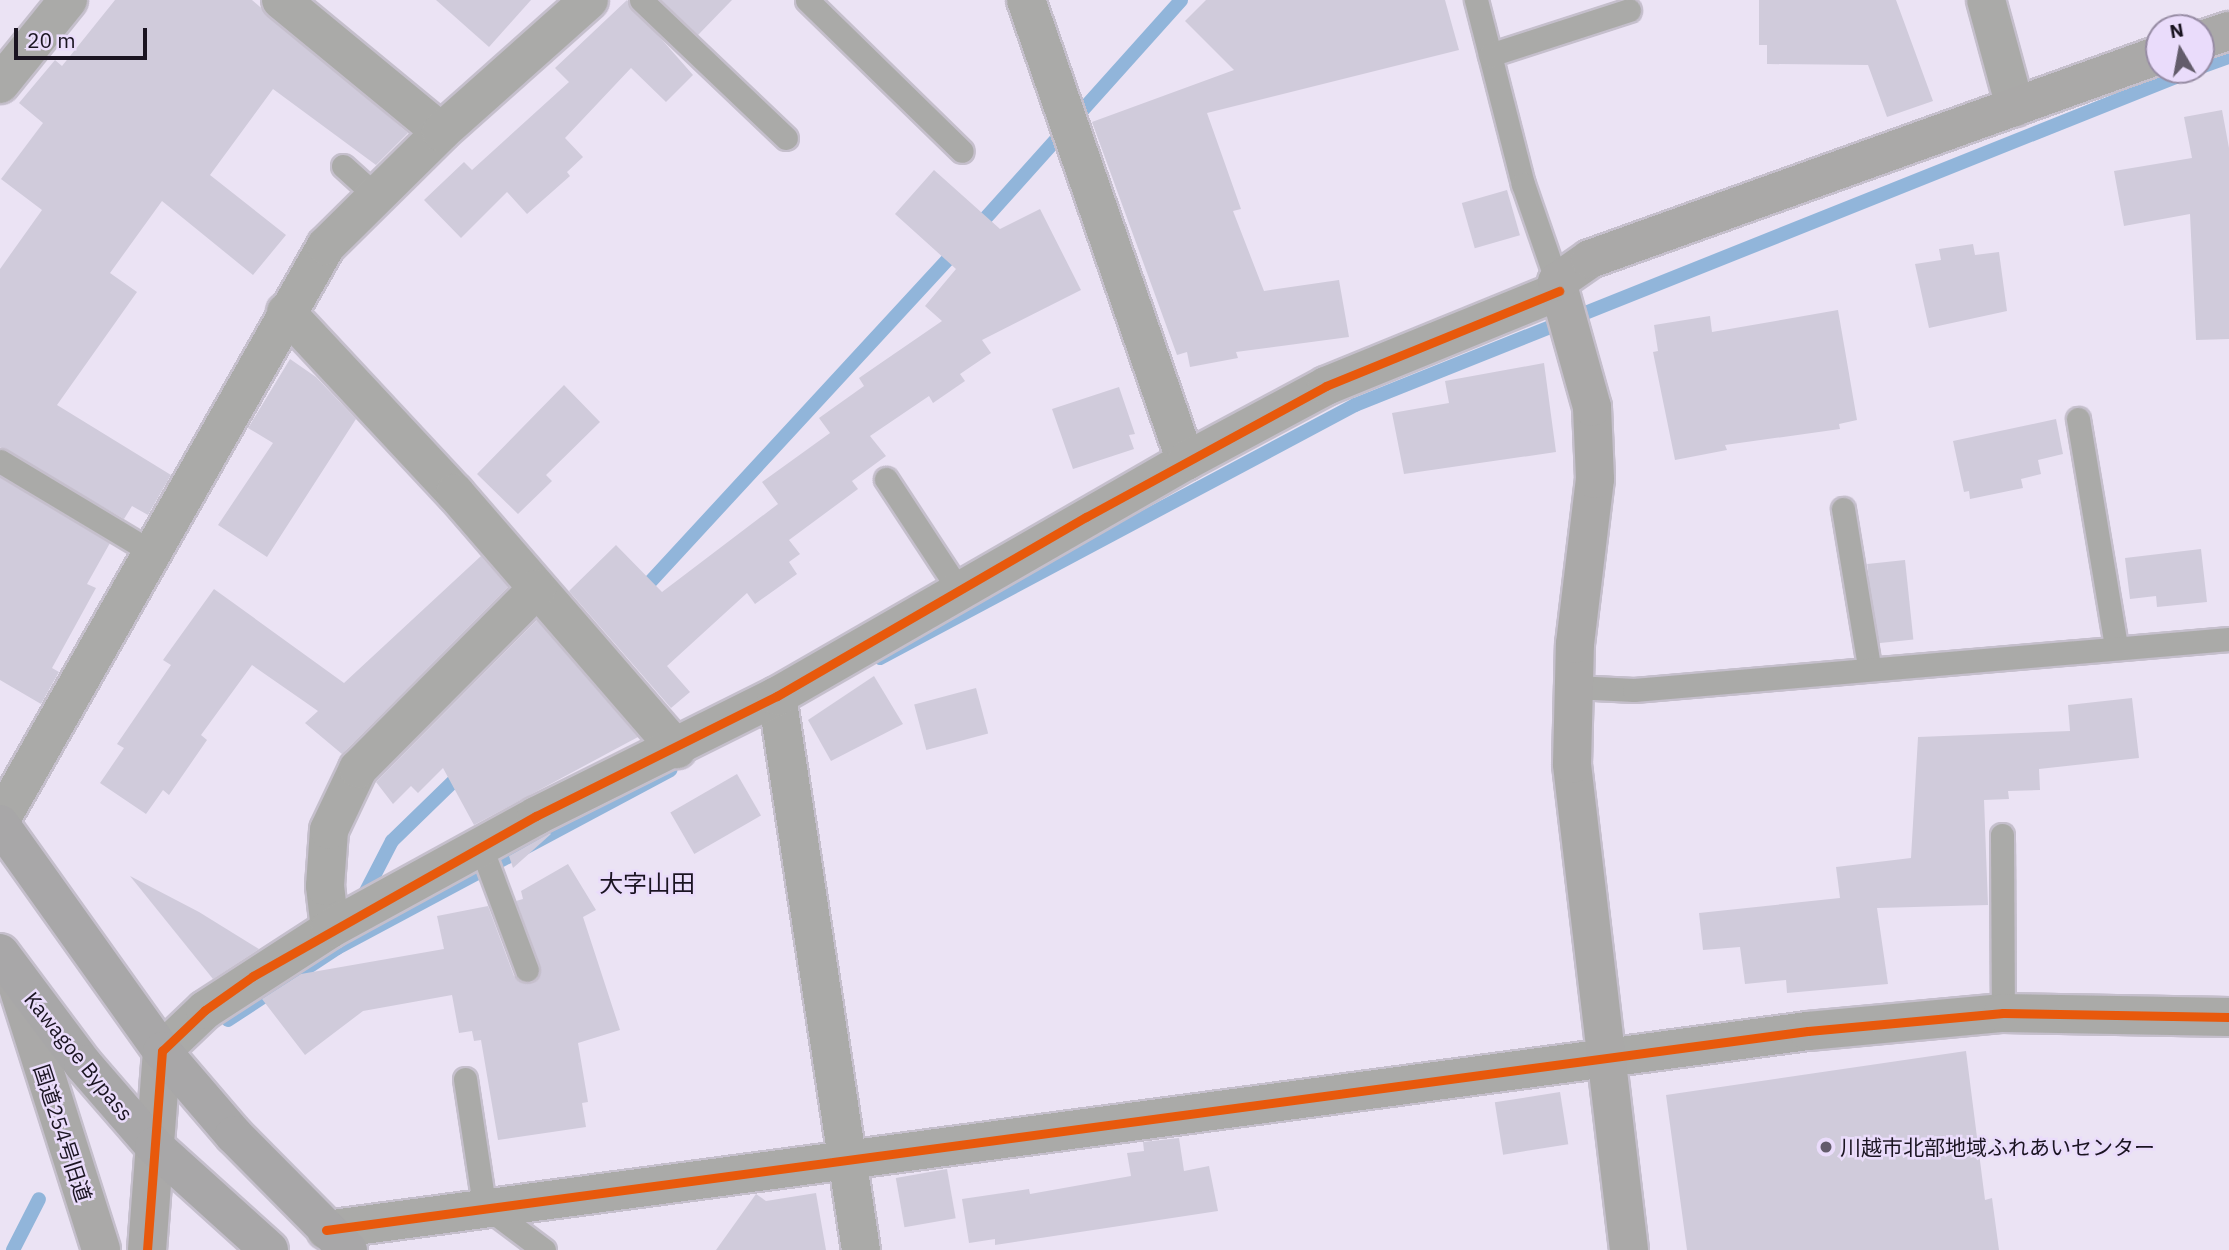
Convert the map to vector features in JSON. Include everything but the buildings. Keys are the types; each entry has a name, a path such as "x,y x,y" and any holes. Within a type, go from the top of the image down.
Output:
{"highway":[{"path":"0,823 162,1051 337,1240"},
{"name":"Kawagoe Bypass","path":"7,964 154,1146 269,1250"}],"street":[{"path":"0,84 68,0"},
{"path":"281,0 441,132"},
{"path":"0,823 156,554 286,312 326,246 441,132 589,0"},
{"path":"1026,0 1186,461"},
{"path":"1986,0 2015,107"},
{"path":"147,1250 162,1051 205,1010 330,929 481,847 677,749 777,695 1186,461 1326,386 1558,287 1590,259 2145,60"},
{"path":"1558,287 1592,407 1595,479 1574,687 1572,764 1604,1061 1629,1250"},
{"path":"286,312 537,589 677,749"},
{"path":"330,929 325,886 329,830 358,769 537,589"},
{"path":"777,695 861,1250"},
{"name":"国道254号旧道","path":"7,964 102,1250"},
{"path":"337,1240 484,1205 848,1161 1604,1061 1808,1031 2003,1013 2229,1017"}],"lane":[{"path":"641,0 786,138"},
{"path":"807,0 962,151"},
{"path":"1476,0 1523,184 1558,287"},
{"path":"1490,55 1629,10"},
{"path":"343,166 375,195"},
{"path":"2078,419 2116,647"},
{"path":"0,461 156,554"},
{"path":"886,479 959,590"},
{"path":"1843,509 1869,666"},
{"path":"1574,687 1634,690 1869,666 2229,639"},
{"path":"2002,835 2003,1013"},
{"path":"481,847 527,970"},
{"path":"465,1079 484,1205 544,1250"}],"waterway":[{"path":"974,231 1181,0"},
{"path":"2215,62 2229,57"},
{"path":"880,658 1355,405 2158,84"},
{"path":"640,593 958,248"},
{"path":"228,1020 337,948 671,770"},
{"path":"360,903 392,841 463,772"},
{"path":"13,1250 39,1199"}],"cycle path":[{"path":"147,1250 162,1051 205,1010 253,976 536,816 777,696 1086,517 1326,386 1559,291"},
{"path":"326,1230 1808,1031 2003,1013 2229,1017"}],"place":[{"name":"川越市北部地域ふれあいセンター","path":"1826,1147"}],"district":[{"name":"大字山田","path":"647,884"}]}
